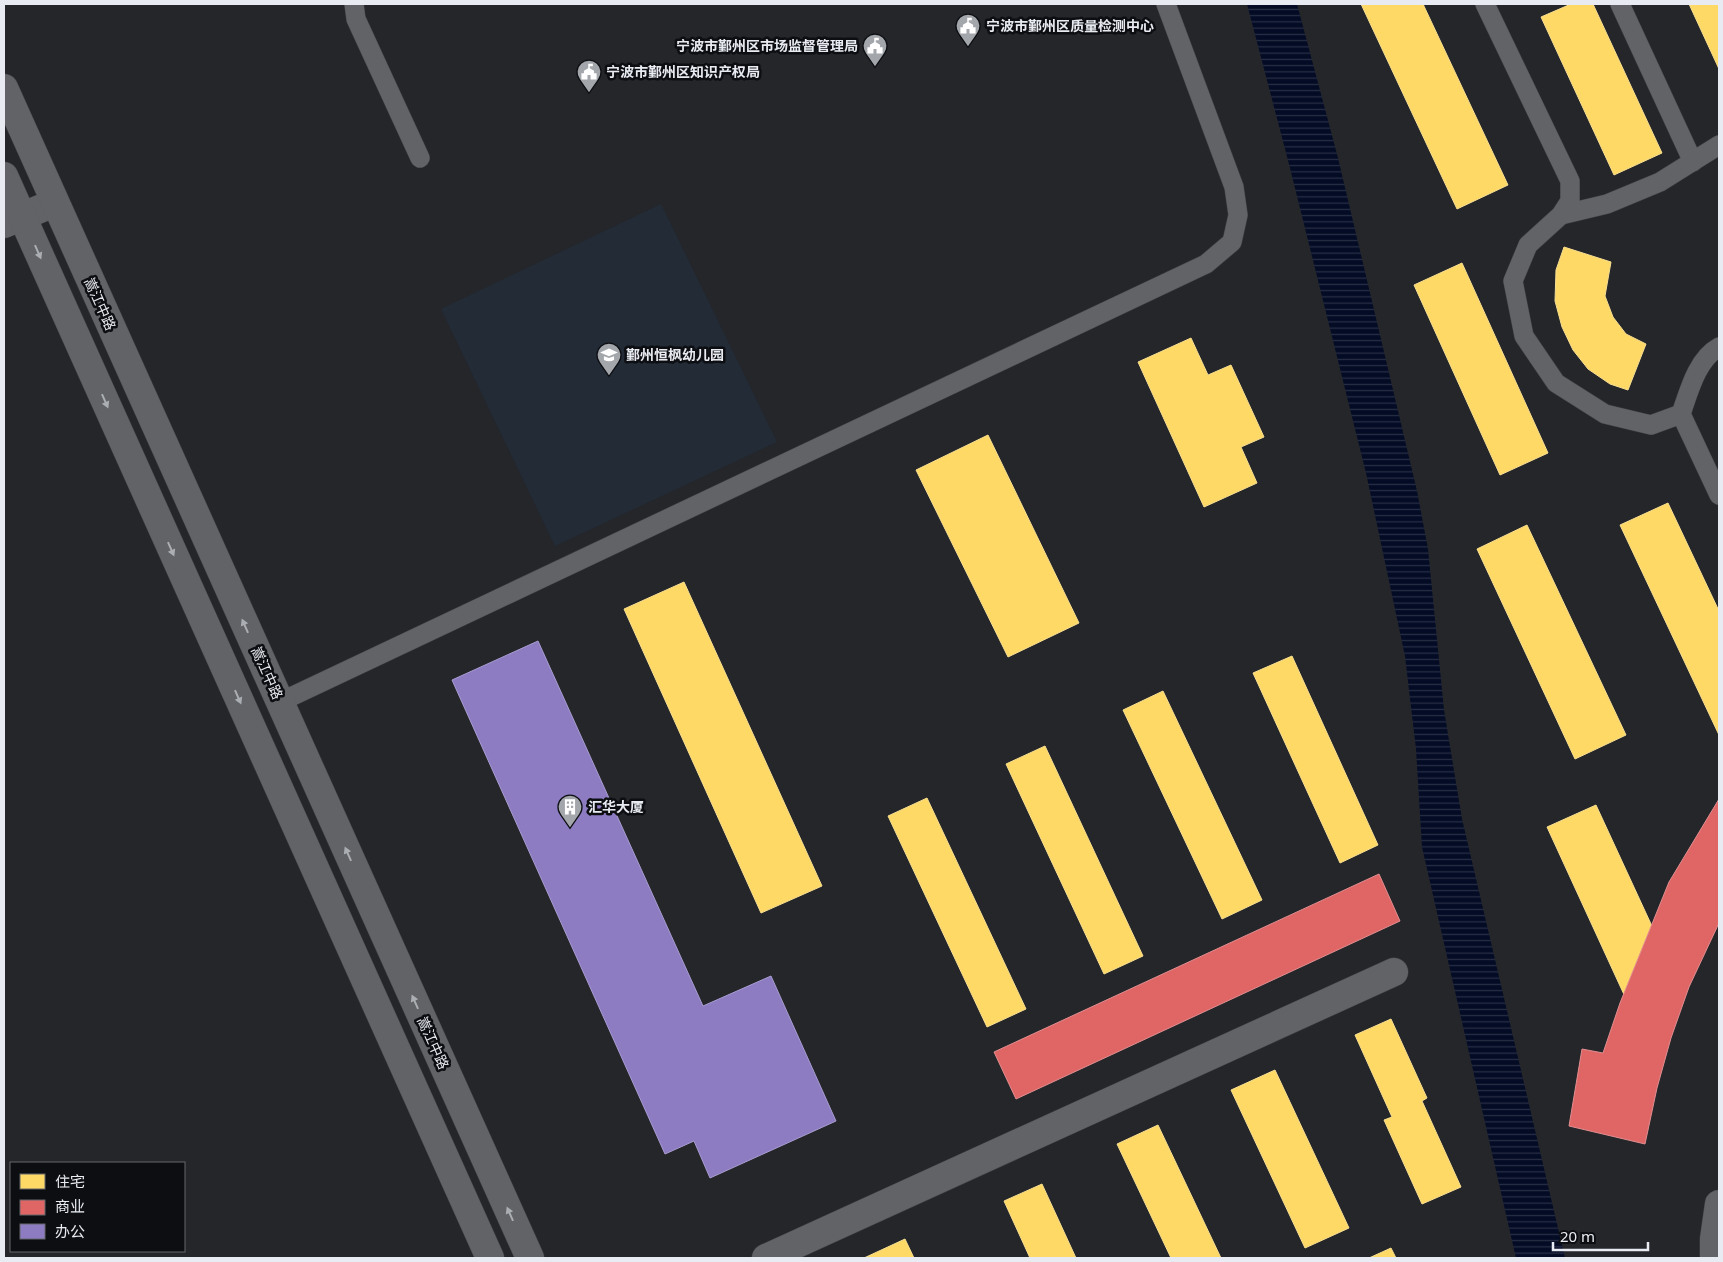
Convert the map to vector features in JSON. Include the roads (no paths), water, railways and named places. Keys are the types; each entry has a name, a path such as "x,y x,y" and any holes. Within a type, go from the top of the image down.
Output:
{"main road":[{"name":"嵩江中路","path":"4,88 530,1258"},
{"path":"4,176 13,220 490,1258"},
{"path":"13,220 54,202"},
{"path":"766,1258 1394,972"},
{"path":"1714,1258 1714,1239 1719,1204"}],"lane":[{"path":"354,4 356,19 420,158"},
{"path":"280,702 1206,264 1232,242 1238,216 1234,187 1179,34 1166,4"},
{"path":"1485,4 1570,181 1570,201 1561,215 1528,245 1512,281 1524,336 1556,383 1605,414 1651,425 1681,414"},
{"path":"1620,4 1693,162"},
{"path":"1561,215 1608,204 1660,182 1719,145"},
{"path":"1719,347 1711,351 1696,376 1681,414 1719,495"}],"water":[{"path":"1247,4 1297,4 1338,158 1417,491 1428,549 1444,710 1462,819 1565,1258 1516,1258 1422,847 1416,749 1405,656 1366,473"}],"place":[{"name":"宁波市鄞州区质量检测中心","path":"968,47"},
{"name":"宁波市鄞州区市场监督管理局","path":"875,67"},
{"name":"宁波市鄞州区知识产权局","path":"589,93"},
{"name":"鄞州恒枫幼儿园","path":"609,376"},
{"name":"汇华大厦","path":"570,828"}]}
